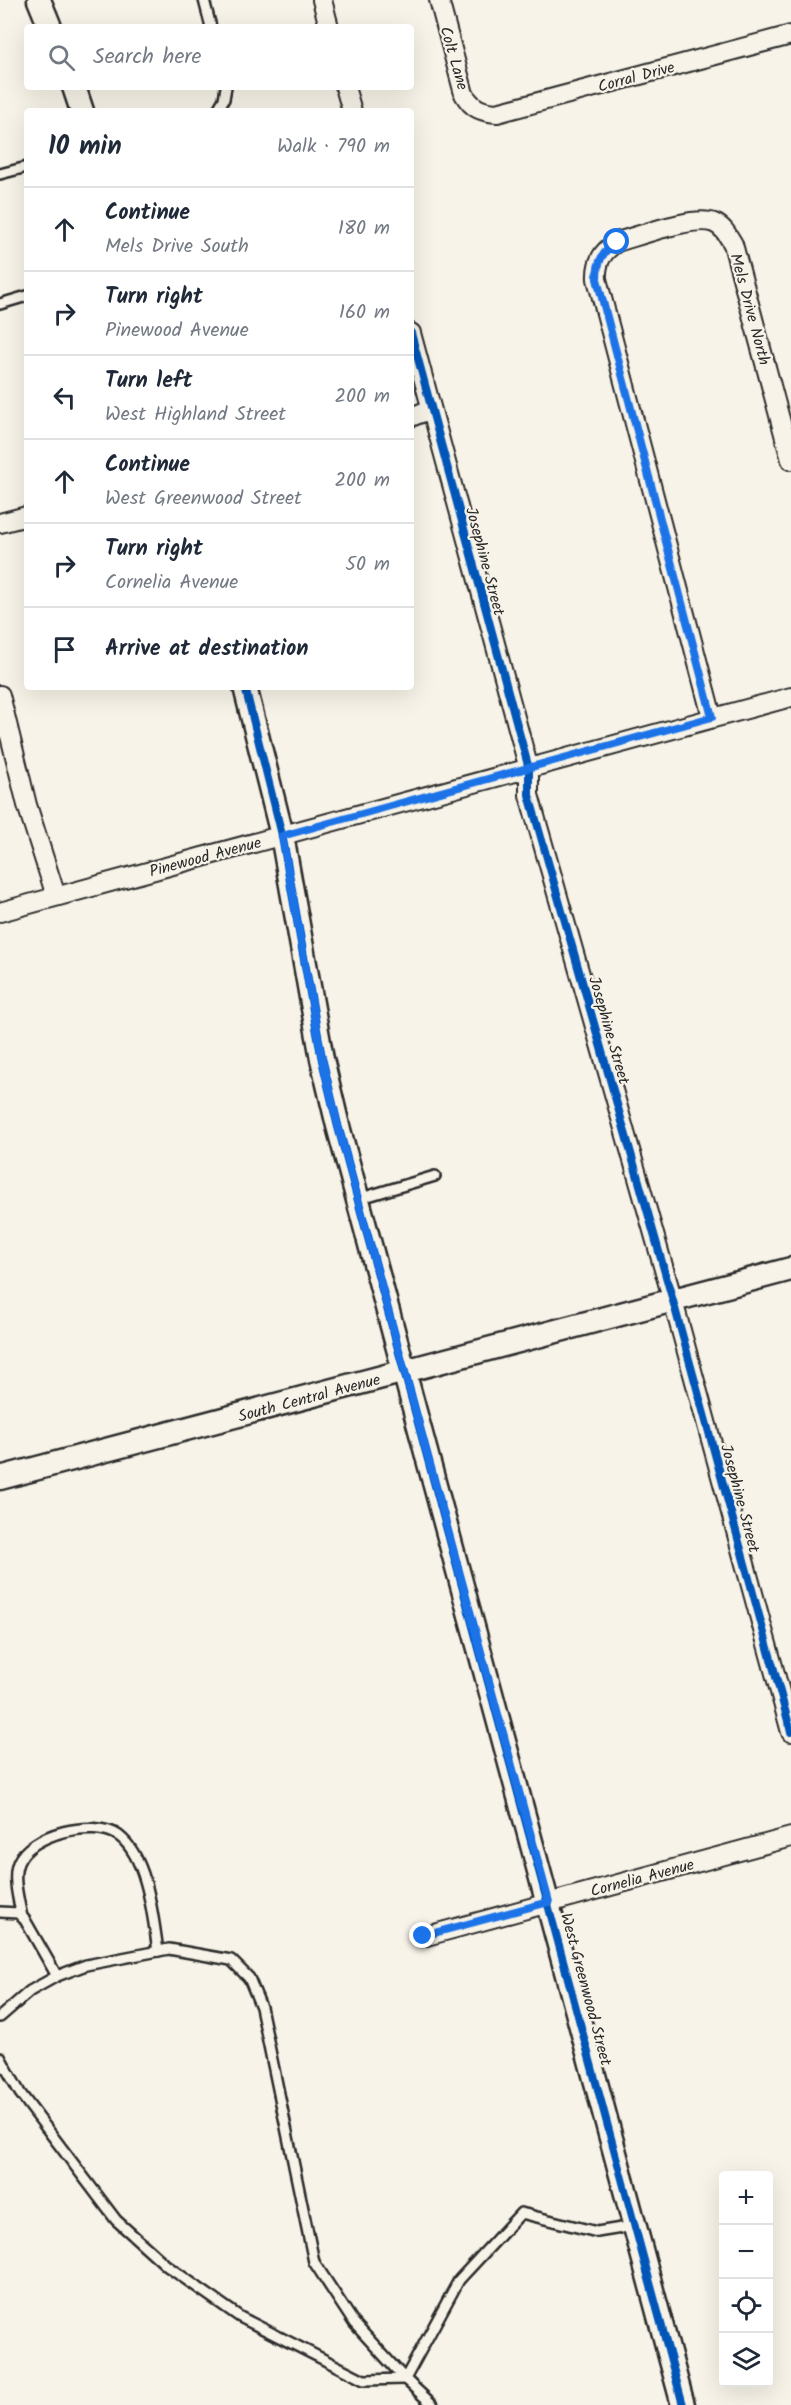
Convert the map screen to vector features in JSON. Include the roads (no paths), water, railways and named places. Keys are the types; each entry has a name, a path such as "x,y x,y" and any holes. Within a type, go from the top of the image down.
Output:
{"street":[{"path":"39,0 49,24"},
{"path":"322,0 328,24"},
{"name":"Colt Lane","path":"439,0 464,94 468,102 481,110"},
{"name":"Corral Drive","path":"481,110 497,113 791,35"},
{"path":"75,90 81,108"},
{"path":"346,90 351,108"},
{"name":"Mels Drive North","path":"712,717 597,279 597,267 608,248 617,242 699,221 714,223 725,231 733,244 791,460"},
{"name":"Josephine Street","path":"414,345 529,769 529,795 673,1301 791,1732"},
{"path":"414,416 431,410"},
{"path":"0,523 24,517"},
{"name":"West Greenwood Street","path":"246,690 282,836 322,1059 404,1372 683,2405"},
{"path":"0,695 27,805 56,896"},
{"name":"Pinewood Avenue","path":"0,912 791,697"},
{"name":"South Central Avenue","path":"0,1478 791,1269"},
{"name":"Cornelia Avenue","path":"423,1936 791,1837"}],"lane":[{"path":"204,0 210,24"},
{"path":"219,108 226,90"},
{"path":"0,174 24,168"},
{"path":"0,304 24,297"},
{"path":"358,1199 435,1176"},
{"path":"22,1917 17,1864 25,1851 36,1843 70,1829 101,1828 120,1836 135,1857 149,1892 158,1951"},
{"path":"0,1912 18,1913 22,1917 57,1976"},
{"path":"0,2017 30,1991 57,1976 86,1965 169,1949 231,1960 249,1978 261,2007 314,2262 354,2323 405,2379 433,2405"},
{"path":"0,2057 20,2093 116,2220 167,2266 240,2317 364,2380 405,2379"},
{"path":"405,2379 459,2280 521,2213 597,2232 636,2226"}]}
